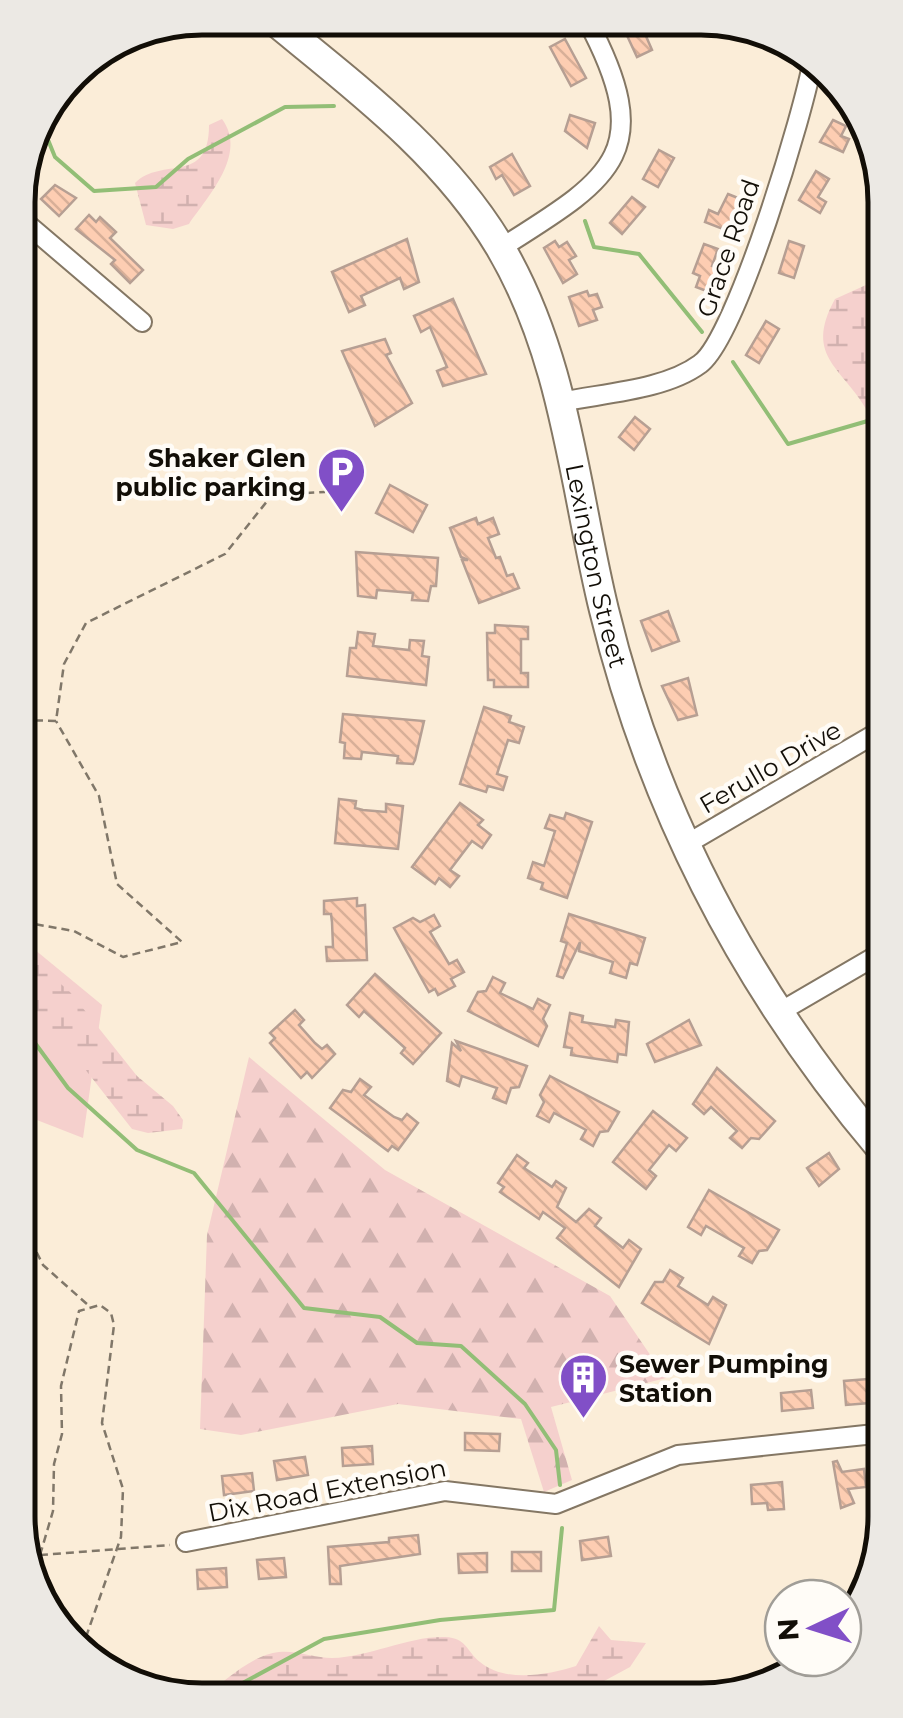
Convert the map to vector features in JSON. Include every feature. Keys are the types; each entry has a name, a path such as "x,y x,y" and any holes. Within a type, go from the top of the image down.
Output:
{"main road":[{"name":"Lexington Street","path":"292,35 424,148 465,195 500,248 542,336 561,402 618,661 646,751 685,845 742,957 778,1013 868,1132"}],"street":[{"path":"500,248 583,196 614,154 621,130 620,91 594,35"},
{"name":"Grace Road","path":"561,402 676,377 716,350 744,289 808,74"},
{"path":"35,231 142,322"},
{"name":"Ferullo Drive","path":"685,845 868,738"},
{"path":"778,1013 868,961"},
{"name":"Dix Road Extension","path":"186,1542 446,1491 556,1504 692,1452 868,1435"}],"path":[{"path":"35,924 74,932 123,957 182,942 117,884 99,796 56,721 64,664 86,622 225,554 272,495 325,492"},
{"path":"35,720 56,721"},
{"path":"35,1249 43,1265 89,1306"},
{"path":"40,1555 52,1511 54,1464 62,1434 61,1386 79,1311 100,1305 111,1313 114,1325 102,1423 124,1489 116,1550 86,1636"},
{"path":"40,1556 186,1542"}],"green space":[{"path":"222,119 229,132 228,160 206,201 189,224 173,229 146,225 135,183 146,175 193,163 207,144 209,125"},
{"path":"868,284 868,413 825,350 826,319 835,299"},
{"path":"35,950 102,1005 83,1138 35,1119"},
{"path":"35,961 70,992 137,1076 173,1106 183,1120 182,1129 148,1133 132,1129 66,1045 35,1021"},
{"path":"249,1057 385,1170 610,1296 666,1378 551,1407 572,1480 544,1492 521,1419 398,1404 241,1435 200,1429 207,1235"},
{"path":"599,1626 611,1640 646,1643 630,1667 600,1683 221,1683 269,1654 346,1657 445,1637 458,1640 480,1662 502,1673 527,1675 576,1666"}],"building":[{"path":"627,35 646,35 652,50 637,57"},
{"path":"565,39 586,78 571,86 550,47"},
{"path":"570,115 595,123 587,148 565,131"},
{"path":"833,120 846,126 841,136 849,139 843,152 820,142"},
{"path":"659,150 674,158 658,187 643,179"},
{"path":"512,154 530,186 514,195 502,175 496,179 490,167"},
{"path":"816,171 829,179 818,197 826,202 820,213 799,200"},
{"path":"55,185 76,198 59,216 41,199"},
{"path":"728,194 743,200 728,231 705,222 709,210 718,214"},
{"path":"632,197 645,207 622,234 610,223"},
{"path":"89,215 96,222 100,217 116,232 110,238 143,270 130,283 111,264 115,260 76,229"},
{"path":"407,239 419,282 404,289 400,278 361,296 365,305 349,312 332,272"},
{"path":"555,241 559,247 567,242 576,256 569,260 577,274 563,283 544,248"},
{"path":"789,241 804,246 794,278 779,273"},
{"path":"704,244 718,249 712,266 720,269 712,293 696,287 700,276 693,273"},
{"path":"587,291 589,296 597,294 602,307 593,310 597,320 579,326 569,297"},
{"path":"453,299 486,374 443,386 437,371 447,367 430,327 421,332 414,316"},
{"path":"766,321 779,329 759,363 746,355"},
{"path":"385,339 391,353 386,355 412,403 375,426 342,351"},
{"path":"635,417 650,429 634,450 619,437"},
{"path":"390,485 427,505 413,532 376,513"},
{"path":"476,518 478,524 493,518 499,534 488,538 507,576 513,574 519,588 479,603 462,560 468,560 461,557 450,528"},
{"path":"356,552 438,558 436,586 431,586 428,601 412,600 413,593 377,590 376,598 358,596"},
{"path":"668,611 679,641 652,651 641,621"},
{"path":"495,625 528,627 528,639 521,639 521,673 528,673 528,687 494,687 494,680 488,680 487,633 495,633"},
{"path":"358,632 375,634 373,646 409,650 410,640 424,641 422,656 429,657 426,685 347,676 350,648 356,648"},
{"path":"688,678 697,715 678,720 662,686"},
{"path":"484,707 511,716 509,722 524,727 519,743 508,740 497,774 507,777 503,790 488,786 486,792 460,784"},
{"path":"343,714 424,721 413,764 397,763 398,756 362,752 361,759 344,758 345,743 340,742"},
{"path":"339,799 356,801 355,808 363,810 386,812 386,804 403,806 398,849 335,843"},
{"path":"460,803 483,820 478,825 491,835 482,848 472,841 450,870 459,876 450,887 439,878 435,884 412,867"},
{"path":"566,813 592,822 567,898 541,889 543,883 528,878 533,862 544,866 555,831 545,828 550,815 564,819"},
{"path":"357,898 357,906 365,905 367,960 327,961 326,947 333,947 332,922 331,914 324,914 324,901"},
{"path":"569,914 645,938 637,965 630,963 626,978 610,973 613,962 579,951 580,942 563,978 557,976 567,943 561,941"},
{"path":"434,915 440,926 430,932 449,964 457,960 464,972 451,979 455,986 438,995 435,989 429,992 394,928 413,918 420,922"},
{"path":"375,974 441,1033 413,1064 401,1053 405,1048 364,1011 359,1017 347,1005"},
{"path":"493,977 505,983 500,993 533,1009 538,999 550,1005 543,1019 547,1026 538,1046 468,1011 478,992 486,991"},
{"path":"295,1010 304,1020 299,1025 315,1043 322,1049 327,1045 335,1054 312,1078 307,1072 301,1078 270,1043 275,1038 270,1033"},
{"path":"570,1013 583,1016 582,1022 615,1027 616,1020 629,1022 626,1055 618,1054 617,1062 571,1055 572,1048 564,1047"},
{"path":"689,1020 701,1045 655,1062 647,1044"},
{"path":"456,1041 527,1066 519,1087 511,1088 506,1103 493,1098 497,1088 462,1076 459,1086 447,1081 452,1043 461,1051"},
{"path":"717,1068 775,1121 759,1139 751,1138 742,1148 730,1138 737,1131 711,1107 704,1114 693,1104"},
{"path":"550,1076 619,1112 593,1146 581,1139 586,1130 554,1113 549,1122 537,1116 544,1102 540,1095"},
{"path":"360,1079 371,1087 364,1095 394,1117 402,1120 407,1114 418,1123 398,1150 392,1146 388,1151 330,1108 343,1090 351,1092"},
{"path":"653,1111 687,1138 676,1151 669,1145 649,1170 656,1176 646,1189 613,1162"},
{"path":"829,1153 839,1169 819,1186 807,1168"},
{"path":"517,1155 528,1163 524,1168 552,1187 556,1181 566,1188 557,1207 576,1222 589,1209 601,1218 595,1226 623,1248 629,1240 641,1249 619,1287 557,1238 565,1228 543,1212 539,1219 500,1192 504,1187 498,1183"},
{"path":"709,1190 779,1230 767,1250 759,1251 752,1263 739,1256 744,1248 706,1226 701,1235 688,1227"},
{"path":"670,1270 683,1278 678,1286 708,1305 713,1297 726,1305 709,1344 642,1303 655,1282 663,1282"},
{"path":"868,1379 868,1403 846,1405 844,1381"},
{"path":"811,1390 813,1408 782,1411 781,1393"},
{"path":"465,1433 500,1434 499,1451 465,1450"},
{"path":"372,1446 373,1464 343,1466 342,1448"},
{"path":"305,1457 308,1475 277,1480 274,1461"},
{"path":"837,1461 842,1472 864,1469 866,1487 848,1489 854,1503 841,1508 833,1462"},
{"path":"252,1473 254,1491 224,1495 222,1476"},
{"path":"782,1482 784,1509 768,1510 767,1503 752,1504 751,1485"},
{"path":"418,1535 420,1554 340,1566 341,1584 330,1584 328,1547 389,1542 389,1538"},
{"path":"608,1537 611,1556 582,1560 580,1541"},
{"path":"512,1552 541,1552 541,1571 512,1571"},
{"path":"487,1553 487,1572 459,1573 458,1554"},
{"path":"284,1558 286,1577 259,1579 257,1560"},
{"path":"226,1568 227,1587 198,1589 197,1570"}],"waterway":[{"path":"48,139 55,157 94,191 156,187 188,159 285,107 334,106"},
{"path":"585,221 594,247 639,254 702,332"},
{"path":"733,362 788,444 868,421"},
{"path":"35,1043 68,1088 137,1150 194,1173 304,1308 380,1317 417,1343 461,1346 525,1404 556,1450 560,1485"},
{"path":"243,1683 324,1639 440,1620 554,1610 562,1528"}],"place":[{"name":"Shaker Glen public parking","path":"341,514"},
{"name":"Sewer Pumping Station","path":"584,1420"}]}
